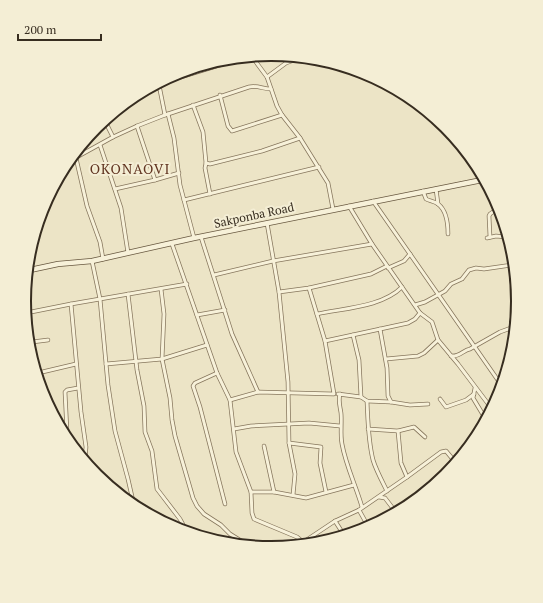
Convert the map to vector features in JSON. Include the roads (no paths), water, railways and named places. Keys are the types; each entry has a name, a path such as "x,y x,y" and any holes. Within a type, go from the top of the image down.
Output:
{"main road":[{"name":"Sakponba Road","path":"33,269 58,264 92,261 333,209 480,180"}],"street":[{"path":"256,62 267,77 277,106 282,115 300,138 319,167 330,188 333,209"},
{"path":"267,77 288,62"},
{"path":"81,155 113,137 138,126 166,114 220,95 254,85 265,89 271,89"},
{"path":"161,88 166,114 174,138 180,185 194,238"},
{"path":"220,95 228,126 232,131 282,115"},
{"path":"194,105 202,132 206,163 205,168 210,194"},
{"path":"107,126 113,137"},
{"path":"138,126 155,180"},
{"path":"206,163 210,164 262,151 300,138"},
{"path":"100,145 121,208 128,253"},
{"path":"76,162 87,206 100,242 103,258"},
{"path":"184,200 319,167"},
{"path":"115,188 155,180 179,173"},
{"path":"436,189 438,204 446,217 448,234"},
{"path":"423,191 426,199 438,204"},
{"path":"373,201 498,381"},
{"path":"350,206 372,244 420,313 432,322 438,340 489,405"},
{"path":"495,211 489,216 488,238 503,237"},
{"path":"267,223 278,292 288,393 289,443 295,474 293,495"},
{"path":"201,237 232,334 258,392"},
{"path":"172,244 217,373 230,400 236,452 251,492 252,513 254,519 297,537 300,540"},
{"path":"214,275 273,261 372,244"},
{"path":"278,292 308,288 371,274 401,262 410,254"},
{"path":"92,261 100,299 106,364 115,431 132,497"},
{"path":"415,305 425,302 439,294 451,284 462,279 469,270 509,265"},
{"path":"32,312 187,284"},
{"path":"317,314 375,303 394,294 402,287"},
{"path":"308,288 325,341 334,394"},
{"path":"160,289 164,314 162,359 170,398 175,436 193,498 197,506 204,514 239,540"},
{"path":"128,294 136,361 144,406 144,432 152,452 158,489 184,526"},
{"path":"71,304 86,453"},
{"path":"198,315 225,310"},
{"path":"325,341 408,323 415,319 420,313"},
{"path":"451,356 458,356 500,332 510,328"},
{"path":"380,329 386,359 388,396 391,402"},
{"path":"353,335 359,360 361,398"},
{"path":"35,342 48,340"},
{"path":"386,359 418,356 424,353 438,340"},
{"path":"106,364 162,359 207,345"},
{"path":"42,372 76,364"},
{"path":"217,373 195,383 193,386 200,407 225,504"},
{"path":"67,427 65,392 78,388"},
{"path":"475,388 473,398 484,415"},
{"path":"230,400 258,392 340,394 361,398 367,401 391,402 410,405 428,404"},
{"path":"340,394 340,426 342,444 362,507"},
{"path":"440,399 446,407 461,402 474,394"},
{"path":"367,401 370,447 374,462 387,491"},
{"path":"234,429 251,426 309,423 340,426"},
{"path":"368,429 398,431 414,427 425,437"},
{"path":"398,431 401,463 407,478"},
{"path":"289,443 321,447 320,464 326,492"},
{"path":"264,446 274,492"},
{"path":"306,539 335,521 359,510 367,503 379,497 407,478 443,451 448,452 453,459"},
{"path":"251,492 274,492 293,495 299,498 306,498 354,485"},
{"path":"379,497 385,498 393,509"},
{"path":"360,501 367,503"},
{"path":"359,510 366,523"},
{"path":"335,521 342,531"}],"district":[{"name":"OKONAOVI","path":"130,168"}]}
